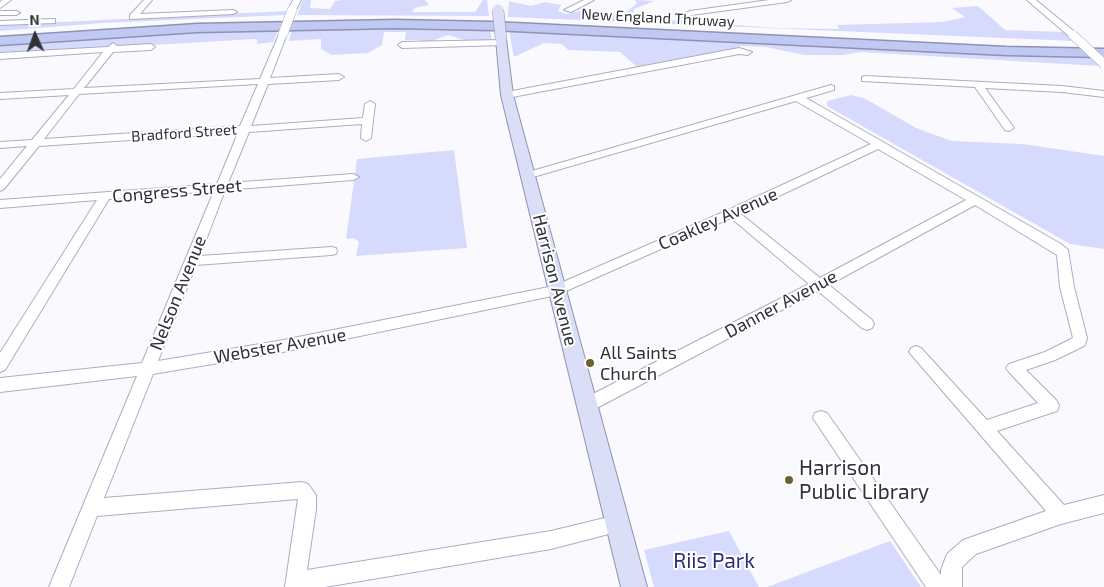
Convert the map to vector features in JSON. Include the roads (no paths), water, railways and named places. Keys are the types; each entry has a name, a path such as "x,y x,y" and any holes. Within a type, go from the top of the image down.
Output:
{"highway":[{"name":"New England Thruway","path":"0,34 212,21 420,18 1104,46"},
{"name":"New England Thruway","path":"0,41 222,27 404,24 509,27 1006,51 1104,53"}],"main road":[{"name":"Harrison Avenue","path":"498,5 507,95 634,587"}],"street":[{"path":"0,6 6,0"},
{"path":"148,0 133,17 233,12"},
{"name":"Nelson Avenue","path":"60,587 90,508 297,0"},
{"path":"568,10 590,0"},
{"path":"684,16 715,9 787,0"},
{"path":"1031,0 1074,35 1104,64"},
{"path":"0,13 16,13"},
{"path":"0,23 52,21"},
{"path":"402,45 501,41"},
{"path":"0,56 152,47"},
{"path":"0,187 111,48"},
{"path":"507,95 739,51 748,52"},
{"path":"0,96 340,77"},
{"path":"865,79 1062,89 1104,94"},
{"path":"978,84 1009,128"},
{"path":"529,175 831,88"},
{"path":"798,98 1060,250 1064,256 1067,287 1080,338 1079,342 1050,356 1014,368 1051,406 984,428"},
{"path":"366,138 370,104"},
{"name":"Bradford Street","path":"0,145 368,121"},
{"name":"Coakley Avenue","path":"557,290 732,213 878,145"},
{"name":"Congress Street","path":"0,204 353,177"},
{"path":"0,366 105,196"},
{"name":"Danner Avenue","path":"587,405 752,321 974,201"},
{"path":"732,213 867,324"},
{"path":"191,261 331,251"},
{"name":"Webster Avenue","path":"0,385 146,370 278,348 557,290"},
{"path":"916,352 1061,515"},
{"path":"821,418 938,587"},
{"path":"90,508 302,490 307,494 307,510 296,584 551,540 617,524"},
{"path":"952,587 951,570 954,561 970,548 1061,515 1104,504"}],"place":[{"name":"All Saints Church","path":"590,363"},
{"name":"Harrison Public Library","path":"789,480"}],"park label":[{"name":"Riis Park","path":"714,561"}]}
